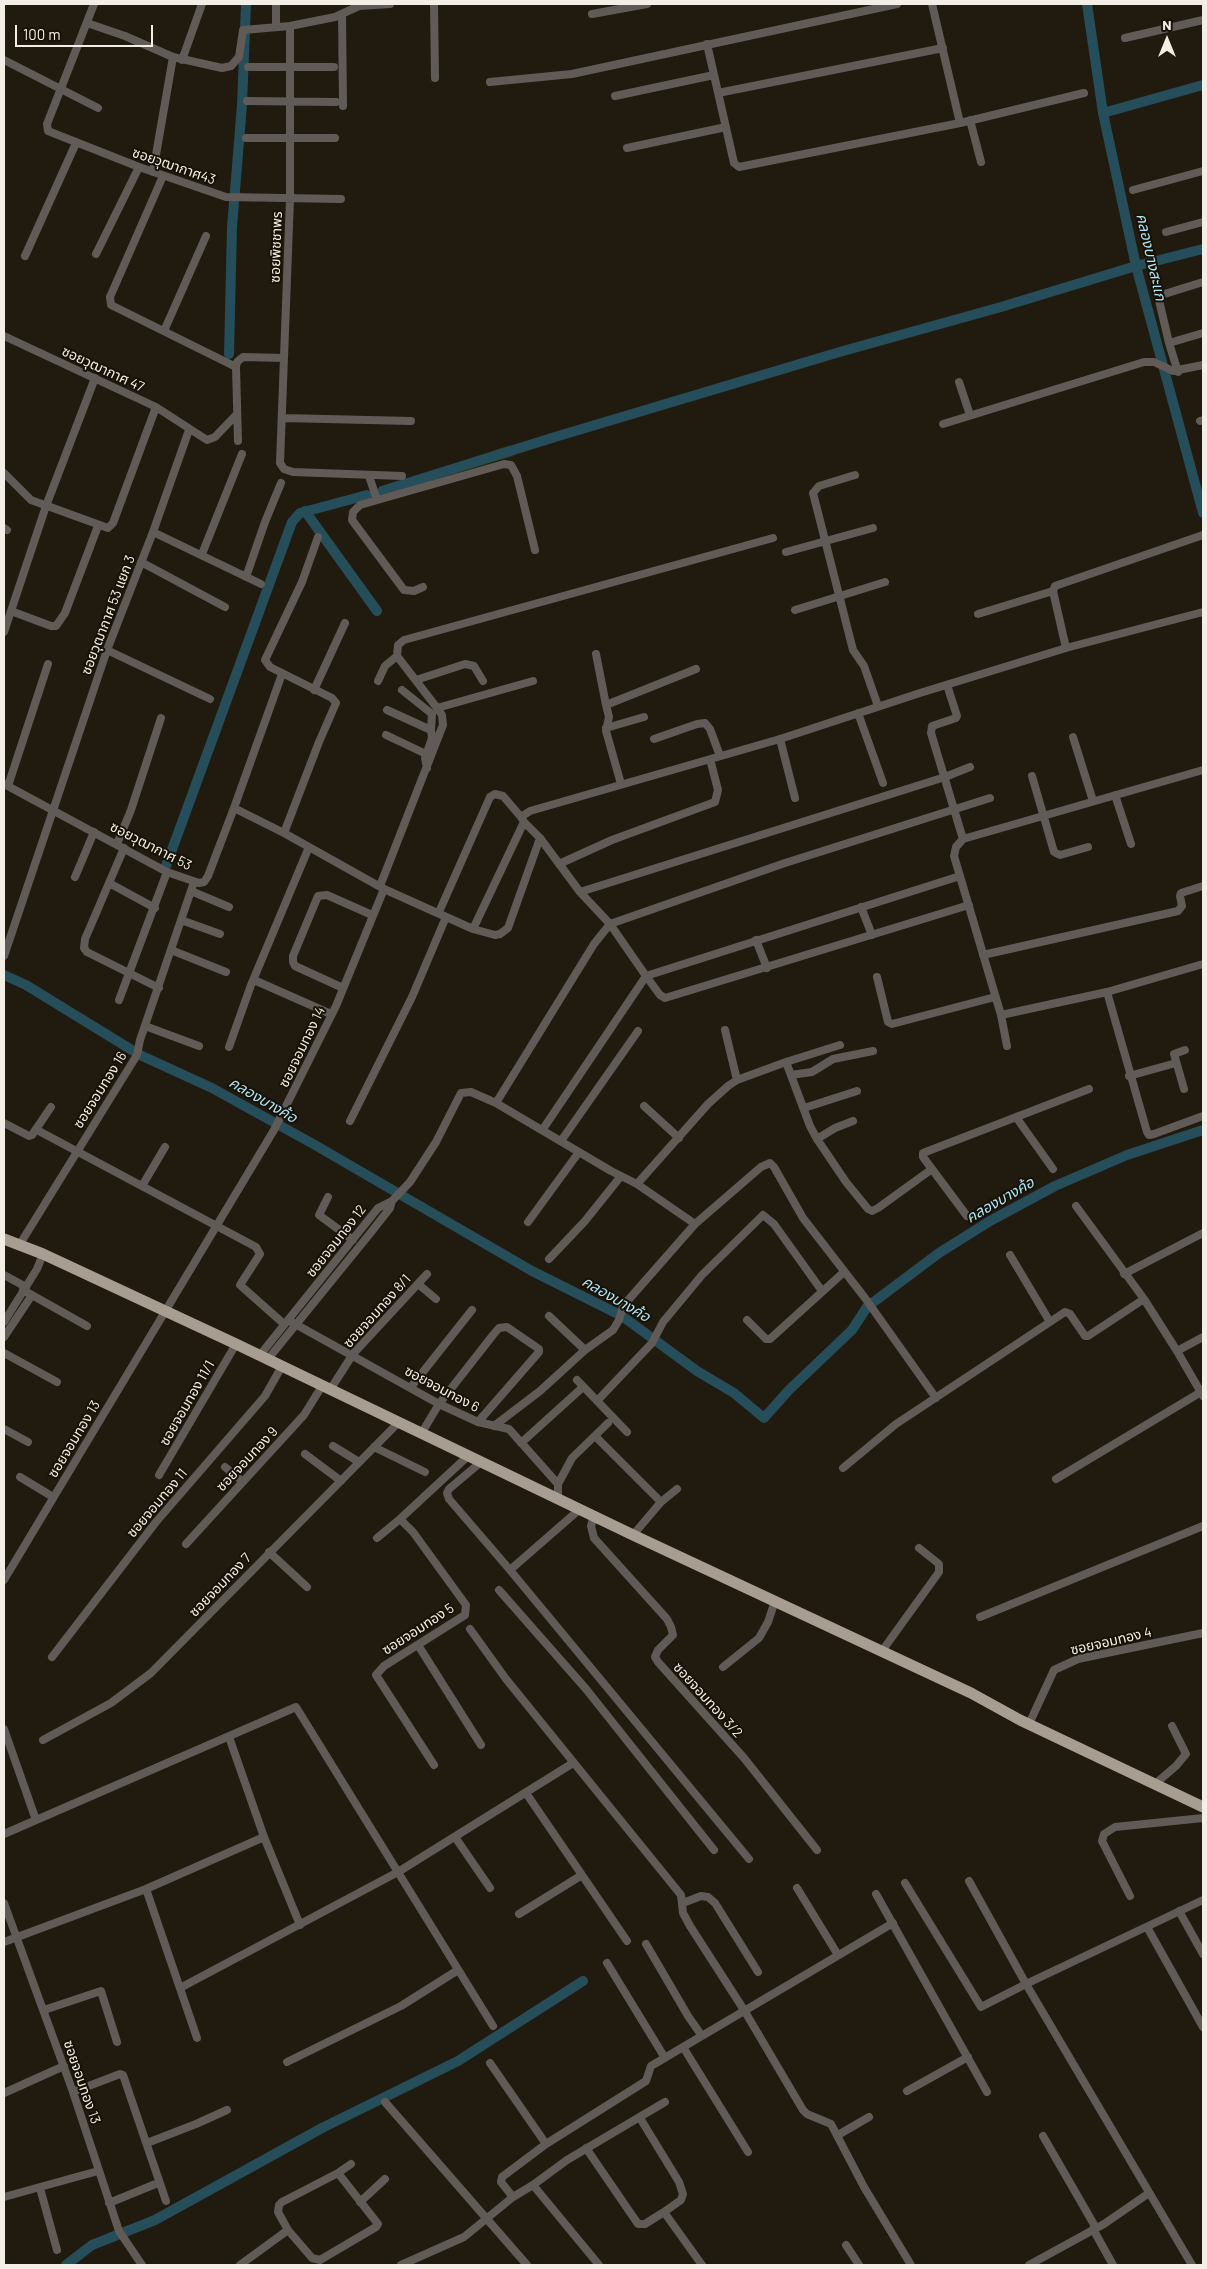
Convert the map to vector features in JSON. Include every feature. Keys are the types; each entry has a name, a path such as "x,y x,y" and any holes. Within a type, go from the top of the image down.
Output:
{"main road":[{"path":"4,1239 43,1254 264,1357 421,1434 971,1693 1029,1724 1203,1807"}],"street":[{"name":"ซอยวุฒากาศ43","path":"94,4 46,124 48,131 138,167 226,197 342,199"},
{"path":"182,60 202,4"},
{"path":"276,4 276,26"},
{"path":"87,23 125,36 173,58 214,68 231,66 239,58 246,29 290,26 342,14 359,5 390,4"},
{"path":"434,4 435,78"},
{"path":"592,14 647,4"},
{"path":"490,82 572,74 896,4"},
{"path":"932,4 960,123"},
{"path":"247,101 340,104 342,14"},
{"path":"1125,38 1203,20"},
{"name":"ซอยพิชชาพร","path":"290,26 290,199 280,463 284,469 293,472 369,476"},
{"path":"707,44 734,163 739,167 960,123 1084,93"},
{"path":"718,93 942,48"},
{"path":"153,172 173,58"},
{"path":"4,60 98,108"},
{"path":"248,67 334,67"},
{"path":"615,96 714,74"},
{"path":"970,120 981,162"},
{"path":"627,148 726,127"},
{"path":"246,138 335,138"},
{"path":"25,256 76,143"},
{"path":"96,254 138,167"},
{"path":"1133,190 1203,171"},
{"path":"163,176 110,297 111,305 236,367"},
{"path":"1166,232 1203,222"},
{"path":"164,331 206,236"},
{"path":"1176,372 1158,296 1203,282"},
{"path":"1169,343 1203,333"},
{"name":"ซอยวุฒากาศ 47","path":"4,336 156,407 203,438 212,439 237,414"},
{"path":"238,441 236,362 243,357 284,358"},
{"path":"943,424 1144,362 1154,362 1176,372 1203,365"},
{"path":"4,632 46,506 95,378"},
{"path":"959,382 970,415"},
{"path":"4,473 31,500 98,526 108,528 113,523 156,407"},
{"path":"283,418 412,421"},
{"name":"ซอยวุฒากาศ 53 แยก 3","path":"4,956 106,650 153,532 189,430"},
{"path":"202,554 242,454"},
{"path":"423,587 414,591 404,590 352,520 353,512 360,505 504,464 511,465 517,476 535,550"},
{"path":"855,475 819,486 814,491 853,650 864,666 878,706"},
{"path":"377,500 369,476 402,476"},
{"path":"246,577 281,483"},
{"path":"11,611 51,626 56,626 65,614 98,526"},
{"path":"786,552 873,528"},
{"path":"153,532 261,584"},
{"path":"978,614 1052,591 1058,584 1200,536"},
{"path":"284,833 319,742 336,704 332,698 267,665 265,660 302,582 318,537"},
{"path":"533,681 437,708 397,656 398,645 404,640 773,538"},
{"path":"141,562 225,607"},
{"path":"795,610 838,595 885,582"},
{"path":"1052,591 1066,648"},
{"path":"473,929 523,819 530,811 780,739 878,706 1066,648 1203,612"},
{"path":"314,690 345,623"},
{"path":"106,650 210,699"},
{"path":"596,654 609,717 606,728 621,784"},
{"path":"378,681 389,660 397,656"},
{"path":"5,786 48,664"},
{"path":"416,680 465,664 474,666 483,681"},
{"path":"606,705 696,669"},
{"path":"282,674 234,808 284,833 382,888 473,929 495,935 508,928 540,838"},
{"path":"946,685 957,716 932,726 931,730 963,839"},
{"path":"402,690 432,714 432,738 424,758 427,768"},
{"name":"ซอยจอมทอง 14","path":"166,1312 274,1130 332,1014 372,915 444,725 442,715 437,708"},
{"path":"387,710 431,730"},
{"path":"858,713 882,783"},
{"path":"606,728 644,717"},
{"path":"159,988 87,952 84,948 85,940 109,882 161,718"},
{"path":"654,739 705,723 710,729 720,756"},
{"path":"386,735 426,754"},
{"path":"1073,737 1093,801"},
{"path":"780,739 794,798"},
{"path":"559,864 612,840 716,802 718,790 710,759"},
{"path":"580,892 970,767"},
{"path":"1007,1046 1001,1015 954,856 956,847 963,839 1203,770"},
{"path":"1032,776 1042,816 1052,848 1056,854 1064,854 1088,847"},
{"name":"ซอยวุฒากาศ 53","path":"5,786 167,872 194,882 204,882 208,876 234,808"},
{"path":"438,912 490,797 495,794 503,796 540,838 580,892 610,924 660,995 672,997 969,905"},
{"path":"1115,795 1131,844"},
{"path":"695,1224 637,1184 496,1103 594,944 610,924 785,863 990,798"},
{"path":"75,877 94,832"},
{"path":"229,1047 254,980 309,847"},
{"path":"119,1000 167,872"},
{"path":"543,1129 646,976 960,876"},
{"path":"109,882 155,908"},
{"name":"ซอยจอมทอง 16","path":"20,1244 137,1055 140,1040 194,882"},
{"path":"983,955 1178,911 1182,906 1180,894 1203,886"},
{"path":"191,891 229,907"},
{"path":"343,988 296,966 293,962 293,956 318,896 327,895 372,915"},
{"path":"861,907 872,935"},
{"path":"350,1121 412,997 446,917"},
{"path":"181,920 220,934"},
{"path":"756,940 767,968"},
{"path":"171,950 226,972"},
{"path":"1001,1015 1107,992 1203,964"},
{"path":"877,977 888,1022 892,1024 995,997"},
{"path":"254,980 332,1014"},
{"path":"1107,992 1146,1132 1150,1135 1203,1116"},
{"path":"145,1026 199,1046"},
{"path":"725,1030 737,1080"},
{"path":"561,1141 638,1031"},
{"path":"637,1184 712,1100 737,1080 840,1045"},
{"path":"1184,1089 1176,1063 1175,1052 1185,1050"},
{"path":"791,1075 812,1072 833,1060 873,1051"},
{"path":"1129,1076 1176,1063"},
{"path":"787,1064 818,1139 850,1188 868,1209 872,1211 878,1208 932,1169"},
{"path":"967,1216 932,1169 923,1153 1089,1089"},
{"path":"804,1108 857,1091"},
{"name":"ซอยจอมทอง 12","path":"264,1357 378,1208 394,1198 410,1182 436,1142 461,1092 471,1092 496,1103"},
{"path":"644,1106 679,1138"},
{"path":"4,1123 29,1136 37,1130 52,1107"},
{"path":"1016,1117 1053,1169"},
{"path":"818,1139 835,1128 853,1121"},
{"path":"37,1130 217,1227"},
{"path":"142,1186 165,1147"},
{"path":"528,1222 579,1152"},
{"path":"494,1426 540,1392 585,1350 613,1330 619,1320 623,1306 695,1224 761,1166 770,1163 803,1218 865,1298 936,1398"},
{"path":"549,1259 585,1221 621,1176"},
{"path":"328,1197 319,1215 353,1240"},
{"path":"289,1323 372,1231 390,1208 394,1198"},
{"path":"1056,1479 1202,1394 1144,1300 1076,1206"},
{"path":"597,1401 655,1340 658,1329 663,1322 702,1275 763,1214 774,1224 822,1291"},
{"name":"ซอยจอมทอง 6","path":"217,1227 259,1250 260,1254 240,1285 289,1323 353,1354 440,1404 478,1422 509,1429 558,1484"},
{"path":"1124,1274 1203,1233"},
{"path":"4,1322 25,1289 43,1254"},
{"path":"1010,1254 1050,1322"},
{"path":"747,1320 766,1339 769,1339 844,1272"},
{"name":"ซอยจอมทอง 8/1","path":"326,1388 353,1354 427,1274"},
{"path":"4,1275 32,1295 87,1326"},
{"path":"418,1284 436,1300"},
{"path":"4,1338 32,1295"},
{"path":"843,1468 896,1424 1067,1312 1085,1336 1088,1336 1144,1300"},
{"path":"411,1387 472,1310"},
{"name":"ซอยจอมทอง 13","path":"4,1580 166,1312"},
{"path":"549,1316 585,1350"},
{"path":"421,1434 440,1404 499,1328 507,1327 539,1349 536,1357 478,1422"},
{"path":"1177,1351 1203,1337"},
{"name":"ซอยจอมทอง 11/1","path":"159,1475 236,1344"},
{"path":"4,1353 56,1382"},
{"name":"ซอยจอมทอง 11","path":"52,1657 156,1522 265,1396 282,1366"},
{"path":"577,1380 627,1432"},
{"path":"521,1443 583,1387"},
{"name":"ซอยจอมทอง 9","path":"186,1544 304,1415 326,1388"},
{"name":"ซอยจอมทอง 7","path":"43,1740 112,1703 151,1674 398,1423"},
{"path":"558,1498 558,1484 572,1458 608,1423"},
{"path":"4,1429 28,1442"},
{"path":"595,1436 661,1502"},
{"path":"333,1446 359,1462"},
{"path":"374,1447 425,1472"},
{"path":"305,1454 341,1481"},
{"path":"377,1538 468,1456"},
{"path":"481,1462 449,1489 448,1499 510,1570 748,1859"},
{"path":"225,1467 243,1482"},
{"path":"20,1477 53,1498"},
{"path":"634,1535 661,1502 677,1489"},
{"path":"510,1570 580,1509"},
{"name":"ซอยจอมทอง 3/2","path":"594,1516 591,1526 594,1538 667,1619 671,1627 673,1635 658,1650 656,1657 658,1662 744,1758 817,1850"},
{"name":"ซอยจอมทอง 5","path":"400,1519 413,1532 439,1566 467,1609 460,1618 384,1666 376,1675 434,1766"},
{"path":"980,1617 1203,1526"},
{"path":"882,1651 939,1572 939,1564 919,1548"},
{"path":"269,1552 307,1587"},
{"path":"499,1590 586,1690 714,1850"},
{"path":"723,1667 759,1638 776,1601"},
{"path":"470,1630 573,1764 681,1896 684,1903 683,1913 690,1926 744,2010 803,2110 807,2114 831,2124 864,2187 910,2265"},
{"name":"ซอยจอมทอง 4","path":"1029,1724 1054,1670 1078,1659 1203,1633"},
{"path":"418,1646 481,1745"},
{"path":"586,1690 599,1678"},
{"path":"4,1834 229,1737 293,1707 298,1708 493,2026"},
{"path":"1155,1784 1176,1766 1186,1754 1172,1726"},
{"path":"4,1729 36,1820"},
{"path":"229,1737 264,1837 300,1926"},
{"path":"180,1988 300,1926 398,1872 573,1764"},
{"path":"526,1793 627,1941"},
{"path":"1130,1896 1102,1840 1104,1834 1115,1827 1203,1818"},
{"path":"4,1942 146,1889 264,1837"},
{"path":"455,1837 490,1888"},
{"path":"519,1914 582,1875"},
{"path":"969,1881 1026,1984 1192,2265"},
{"path":"905,1883 979,2006 983,2007 1026,1984 1203,1900"},
{"path":"797,1888 838,1955"},
{"path":"146,1889 198,2038"},
{"path":"876,1894 987,2092"},
{"path":"684,1903 701,1896 708,1897 715,1903 758,1972"},
{"name":"ซอยจอมทอง 13","path":"4,1903 64,2066 119,2231 142,2265"},
{"path":"1179,1911 1203,1954"},
{"path":"513,2197 501,2182 501,2178 546,2144 646,2081 651,2066 893,1923"},
{"path":"1146,1927 1203,2027"},
{"path":"646,1944 688,2016 702,2036"},
{"path":"607,1962 666,2058"},
{"path":"287,2062 401,2006 458,1970"},
{"path":"44,2010 101,1991 117,2042"},
{"path":"683,2047 748,2152"},
{"path":"907,2091 968,2057"},
{"path":"490,2064 546,2144"},
{"path":"4,2093 64,2066"},
{"path":"73,2092 122,2074 166,2201"},
{"path":"385,2102 527,2265"},
{"path":"401,2265 428,2251 464,2237 513,2197 586,2148 666,2102"},
{"path":"147,2143 227,2110"},
{"path":"838,2136 869,2117"},
{"path":"586,2148 638,2224 645,2224 681,2200 683,2194 679,2182 640,2118"},
{"path":"1043,2136 1113,2265"},
{"path":"338,2173 376,2220 376,2227 320,2260 312,2258 280,2219 277,2209 279,2205 351,2164"},
{"path":"4,2197 98,2171"},
{"path":"360,2202 385,2179"},
{"path":"109,2203 158,2182"},
{"path":"533,2185 599,2265"},
{"path":"40,2188 57,2250"},
{"path":"1029,2265 1042,2262 1150,2193"},
{"path":"664,2212 702,2265"},
{"path":"240,2265 288,2230"},
{"path":"846,2245 859,2265"}],"green space":[{"path":"509,445 515,456 387,494 384,485 424,474"}],"waterway":[{"path":"229,354 232,227 242,105 246,4"},
{"name":"คลองบางสะแก","path":"1087,4 1103,113 1136,266 1203,513"},
{"path":"1103,113 1203,85"},
{"path":"382,491 843,351 1001,307 1136,266 1203,249"},
{"path":"166,866 292,522 300,513 367,495"},
{"path":"305,511 377,611"},
{"name":"คลองบางค้อ","path":"4,975 26,985 140,1055 212,1088 315,1145 532,1271 622,1316 697,1371 734,1393 764,1418 789,1390 852,1330 867,1307 939,1253 990,1221 1055,1186 1127,1155 1203,1130"},
{"path":"66,2265 92,2245 155,2220 322,2128 458,2061 583,1981"}]}
